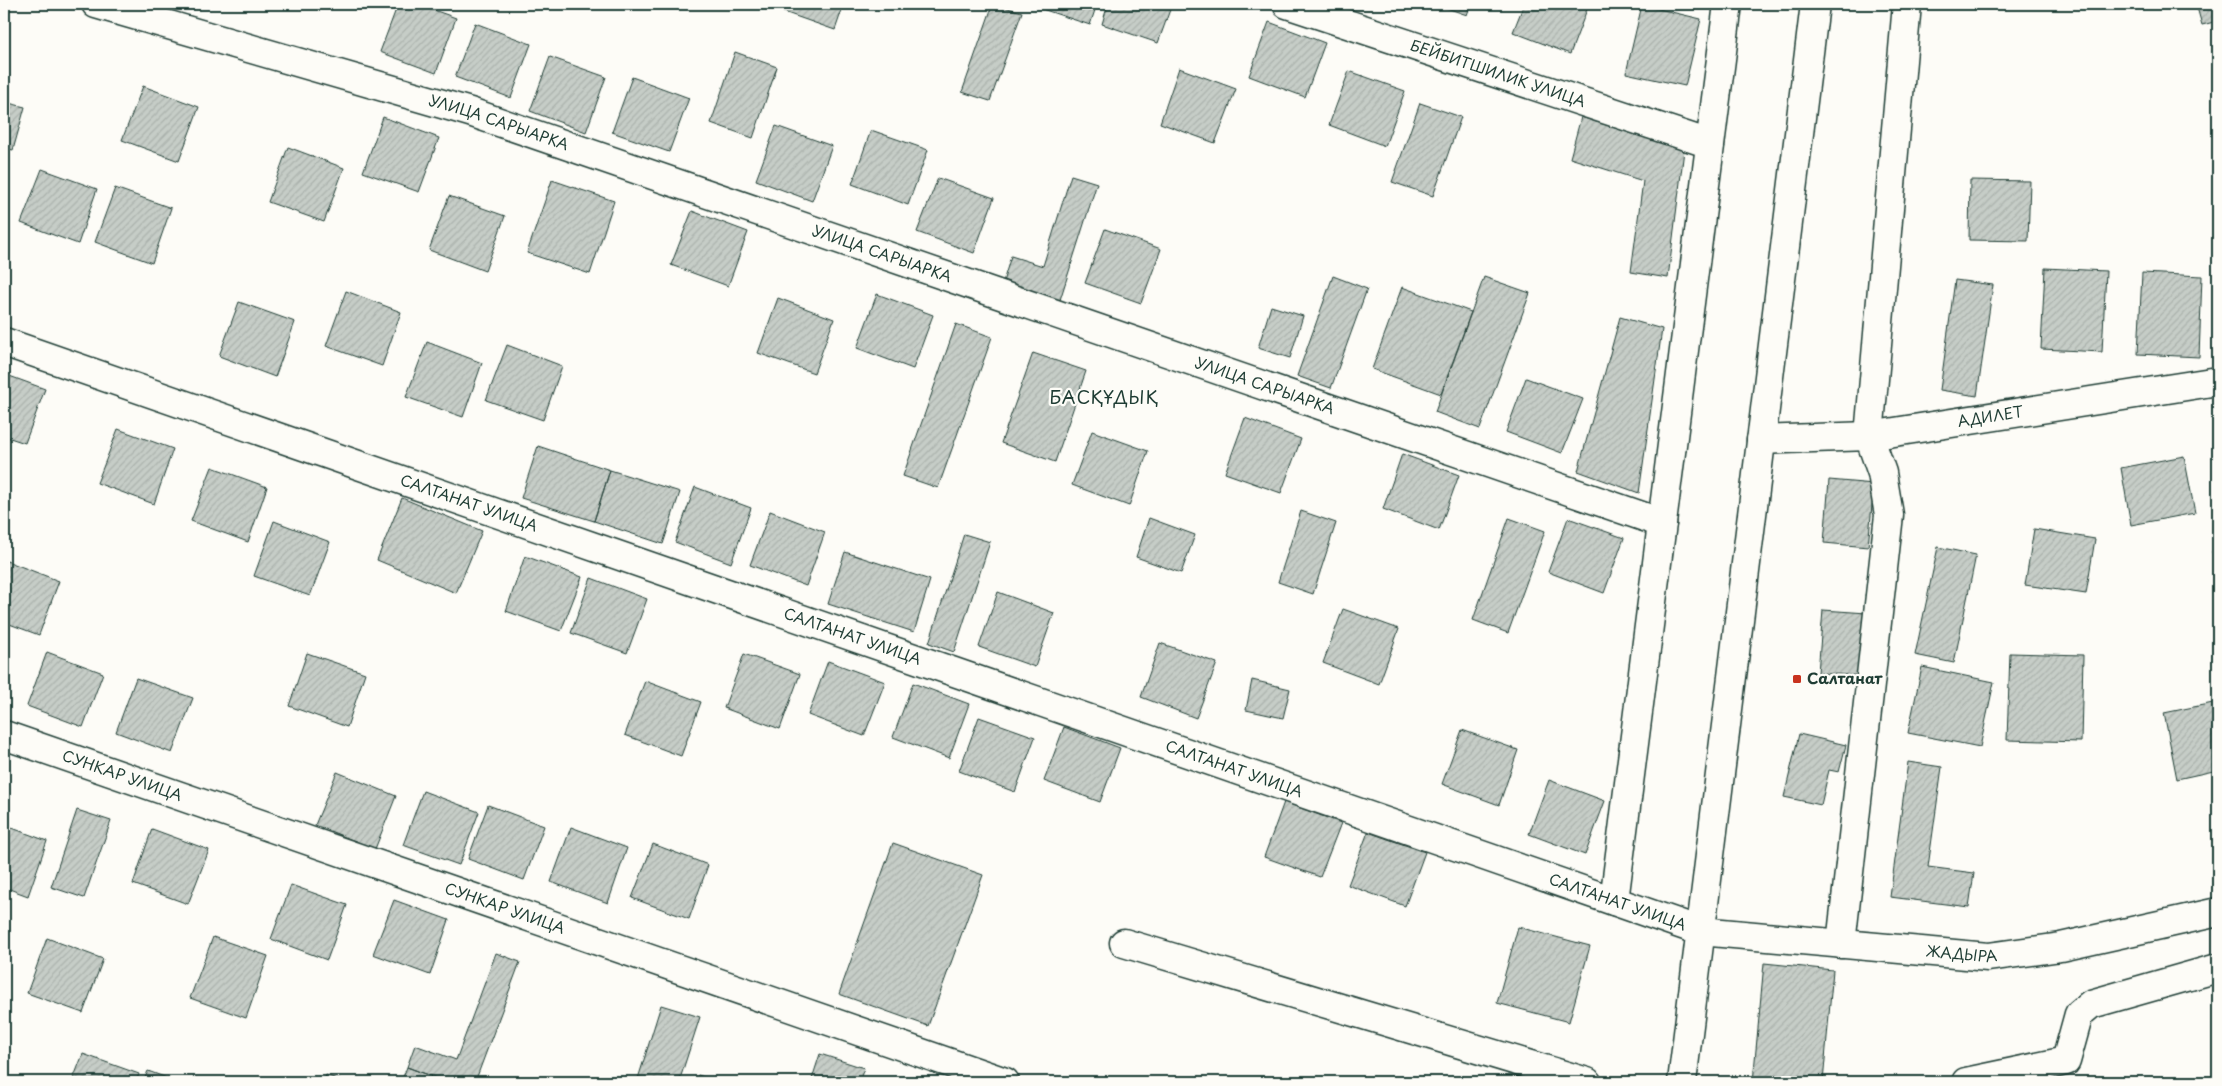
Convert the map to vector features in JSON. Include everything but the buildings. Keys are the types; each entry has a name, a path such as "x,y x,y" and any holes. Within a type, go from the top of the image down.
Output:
{"street":[{"name":"УЛИЦА САРЫАРКА","path":"96,4 470,112 1662,523"},
{"name":"БЕЙБИТШИЛИК УЛИЦА","path":"1287,4 1710,144"},
{"path":"1614,901 1728,4"},
{"path":"1682,1082 1815,4"},
{"path":"1841,944 1889,515 1882,473 1869,436 1908,4"},
{"name":"САЛТАНАТ УЛИЦА","path":"4,342 1700,931"},
{"name":"АДИЛЕТ","path":"1761,440 1869,436 2218,381"},
{"name":"СУНКАР УЛИЦА","path":"4,735 1005,1082"},
{"name":"ЖАДЫРА","path":"1700,931 1988,957 2061,947 2218,912"},
{"path":"1124,943 1587,1082"},
{"path":"1966,1082 2065,1072 2079,1014 2091,1004 2218,968"}],"place":[{"name":"Салтанат","path":"1797,679"}],"district":[{"name":"БАСҚҰДЫҚ","path":"1104,398"}]}
